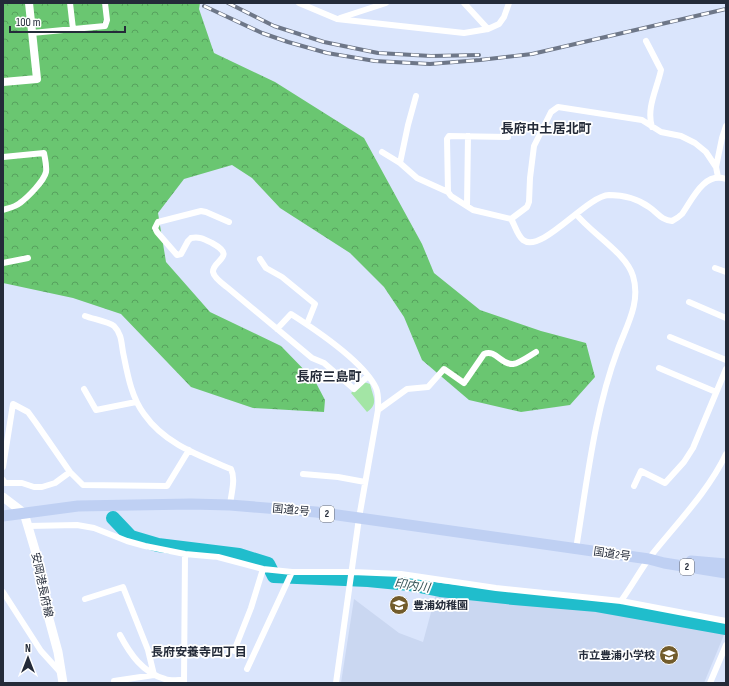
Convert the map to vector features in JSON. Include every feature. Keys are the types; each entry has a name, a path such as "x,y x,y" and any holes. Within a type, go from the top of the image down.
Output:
{"highway":[{"name":"国道2号","path":"3,516 78,506 230,505 316,512 360,518 649,559 664,563 726,573"},
{"name":"国道2号","path":"649,559 665,558 726,564"}],"main road":[{"path":"3,497 24,513"},
{"name":"安岡港長府線","path":"24,513 38,560 42,586 62,678"}],"street":[{"path":"3,82 37,79 29,3"},
{"path":"70,3 73,29"},
{"path":"32,33 105,26 107,20 105,3"},
{"path":"299,3 336,19 460,32 488,29 499,24 504,17 509,3"},
{"path":"336,19 386,3"},
{"path":"464,3 488,29"},
{"path":"646,41 661,70 650,107 649,119 652,127"},
{"path":"400,163 416,96"},
{"path":"511,219 527,207 529,202 534,146 551,112 558,107 642,120 661,132 681,136 695,142 706,152 716,167"},
{"path":"718,178 716,167 726,126"},
{"path":"448,192 447,139 449,136 508,137"},
{"path":"467,206 468,136"},
{"path":"382,152 400,163 417,178 448,192 451,196 473,210 511,219 523,240 528,242 539,241 590,203 602,196 610,195 638,200 664,220 672,221 681,215 697,190 702,185 718,178 726,179"},
{"path":"3,157 44,153 46,171 44,177 20,203 14,207 3,210"},
{"path":"229,222 201,211 158,222 155,228 177,255 181,254 191,238 202,238 220,248 223,252 223,258 213,269 213,273 216,278 312,358 324,363 354,389 368,376"},
{"path":"576,214 583,223 618,254 628,266 633,276 636,289 634,308 618,350 597,421 576,549"},
{"path":"3,263 28,258"},
{"path":"260,259 266,268 282,277 315,304 307,324"},
{"path":"715,268 726,272"},
{"path":"689,302 726,318"},
{"path":"277,329 291,314 307,324 340,349 368,376 376,388 378,396 378,410 365,482 336,683"},
{"path":"85,316 113,325 120,334 123,356 136,402 144,415 160,432 171,441 231,469 233,480 230,505"},
{"path":"670,337 726,360"},
{"path":"378,410 407,389 428,387 444,369 464,383 484,354 488,352 511,364 515,364 536,352"},
{"path":"659,368 716,392"},
{"path":"634,486 641,470 665,483 684,462 693,448 726,369"},
{"path":"84,389 96,410 136,402"},
{"path":"3,467 13,404 28,412 36,422 68,474 83,485 166,486 189,450"},
{"path":"622,601 649,559 708,484 719,468 726,454"},
{"path":"719,468 726,472"},
{"path":"3,480 5,483 22,483 34,487 42,487 55,483 68,474"},
{"path":"303,474 365,482"},
{"path":"28,526 77,525 94,528 141,545 185,554 218,557 290,575 352,572 401,574 496,588 622,601 726,622"},
{"path":"120,635 126,646 141,666 154,675 165,679 184,682 185,554"},
{"path":"234,651 251,608 269,569"},
{"path":"248,669 290,575"},
{"path":"85,599 123,587 148,650 154,675"},
{"path":"3,592 41,650 62,678"},
{"path":"710,683 726,645"},
{"path":"114,681 154,675"}],"shaded area":[{"path":"436,594 617,610 726,630 704,683 341,683 354,599 399,633 423,642"}],"green space":[{"path":"3,3 200,3 199,9 214,53 275,82 364,138 422,244 434,273 480,310 541,331 586,343 595,377 570,405 521,412 469,400 422,360 404,317 384,287 350,253 280,208 252,178 232,165 184,179 158,213 166,262 210,312 281,346 315,381 325,400 324,412 253,408 191,387 121,314 73,298 3,283"},
{"path":"364,382 370,384 374,400 373,406 367,412 351,393"}],"waterway":[{"name":"印内川","path":"113,518 131,537 158,545 239,555 268,564 274,576 368,580 409,584 440,590 597,605 726,628"}],"railway":[{"path":"228,3 274,26 324,42 378,53 431,56 479,55"},
{"path":"204,6 262,33 327,53 375,61 430,64 532,54 726,9"}],"place":[{"name":"豊浦幼稚園","path":"399,605"},
{"name":"市立豊浦小学校","path":"669,655"}],"district":[{"name":"長府中土居北町","path":"546,129"},
{"name":"長府三島町","path":"329,377"},
{"name":"長府安養寺四丁目","path":"199,652"}]}
